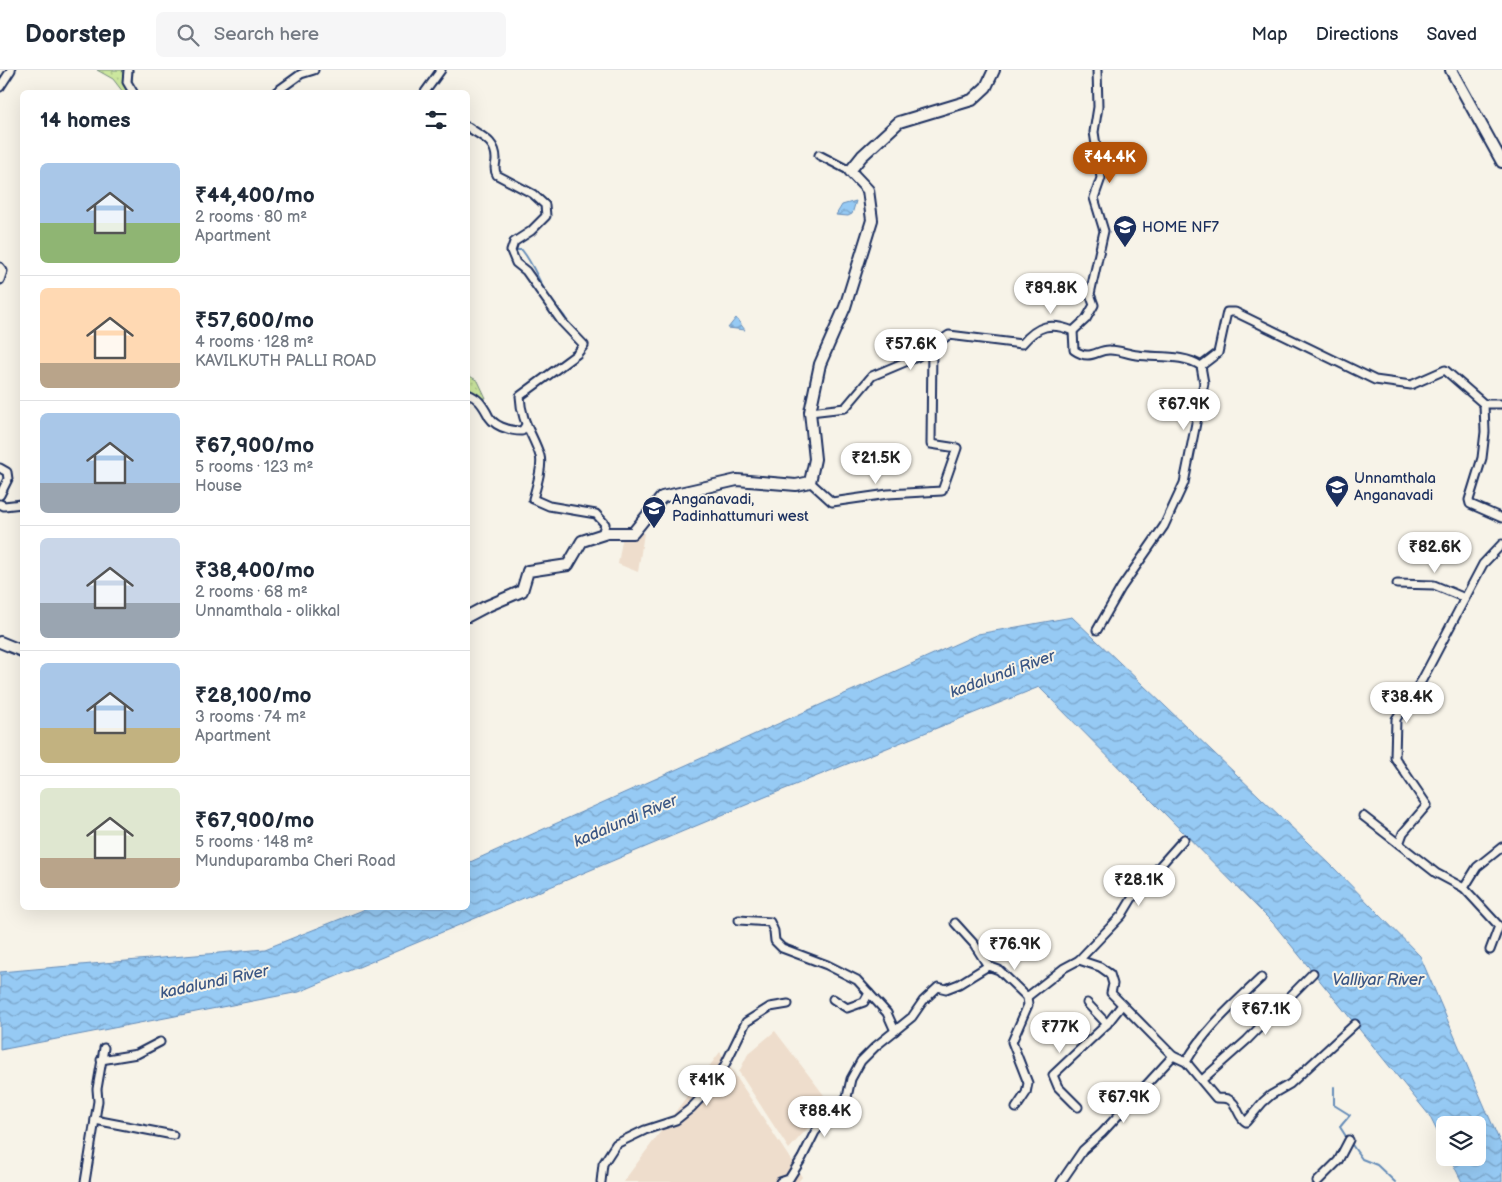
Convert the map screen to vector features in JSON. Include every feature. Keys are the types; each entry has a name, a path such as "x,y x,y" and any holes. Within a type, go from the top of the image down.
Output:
{"main road":[{"path":"470,615 485,606 522,591 528,571 568,564 582,540 602,535 633,533 662,497 737,480 796,485 810,482 815,459 810,412 820,364 845,307 872,220 868,190 850,171 862,156 899,122 972,100 986,87 994,70"},
{"path":"1451,70 1502,162"},
{"path":"0,642 20,650"}],"street":[{"path":"0,87 11,70"},
{"path":"128,70 127,82 132,90"},
{"path":"279,90 301,74 314,70"},
{"path":"426,90 441,70"},
{"path":"1073,331 1086,319 1094,305 1090,294 1104,231 1094,198 1101,178 1094,132 1098,108 1097,70"},
{"path":"470,128 494,146 496,154 494,171 497,175 533,194 545,205 546,216 531,231 514,242 511,251 512,256 516,263 526,271 562,322 584,344 577,354 520,396 520,408 526,426 541,458 533,499 549,506 596,514 605,524 602,535"},
{"path":"819,155 850,171"},
{"path":"0,267 3,271 0,280"},
{"path":"1201,366 1218,353 1227,312 1235,312 1375,380 1411,385 1445,370 1484,404 1502,404"},
{"path":"810,412 845,408 872,376 917,357 949,335 1022,344 1031,334 1045,326 1061,326 1073,331"},
{"path":"1073,331 1074,350 1079,354 1093,355 1108,349 1136,355 1192,360 1201,366 1204,383 1184,483 1164,526 1121,588 1098,630"},
{"path":"810,482 832,502 888,494 942,492 957,448 931,444 932,347"},
{"path":"470,395 483,404 490,418 496,424 507,430 522,431 526,426"},
{"path":"1484,404 1485,432 1482,458 1470,504 1502,518"},
{"path":"0,468 7,472 8,479 0,495"},
{"path":"0,504 4,506 20,504"},
{"path":"1399,844 1403,834 1427,805 1395,758 1396,720 1422,680 1482,564 1502,544"},
{"path":"1397,584 1434,585 1465,598"},
{"path":"1363,816 1436,873 1464,888 1500,926 1490,950"},
{"path":"1027,996 1057,973 1079,960 1122,915 1134,896 1184,839"},
{"path":"1464,888 1478,867 1502,847"},
{"path":"739,920 770,922 774,931 775,941 782,948 841,971 857,980 887,1013 895,1031"},
{"path":"955,923 974,944 988,966 999,970 1027,996 1028,1005 1012,1042 1028,1083 1026,1093 1016,1108"},
{"path":"1079,960 1100,967 1110,974 1113,984 1111,993 1122,1005 1173,1056 1186,1062 1216,1098 1232,1101 1242,1120 1246,1122 1263,1102 1290,1084 1355,1024"},
{"path":"780,1182 789,1179 815,1132 847,1097 851,1079 862,1061 912,1017 922,1001 938,987 946,989 960,984 988,966"},
{"path":"1202,1080 1247,1040 1313,973"},
{"path":"1186,1062 1193,1050 1216,1022 1261,978"},
{"path":"833,999 848,1008 864,1002 869,993"},
{"path":"1087,1003 1107,1024"},
{"path":"602,1182 604,1164 616,1144 646,1130 676,1120 691,1108 717,1081 746,1022 770,1007 788,1004"},
{"path":"1078,1107 1058,1088 1053,1076 1107,1024 1122,1005"},
{"path":"102,1060 137,1054 160,1042"},
{"path":"84,1182 98,1101 97,1089 104,1048"},
{"path":"1061,1182 1083,1150 1102,1133 1173,1056"},
{"path":"95,1120 173,1134"},
{"path":"1318,1182 1338,1161 1349,1140"}],"shaded area":[{"path":"644,533 638,572 618,564 623,535"},
{"path":"775,1031 830,1103 789,1149 739,1072 748,1054"},
{"path":"720,1052 802,1177 798,1182 623,1182"}],"green space":[{"path":"97,70 133,70 132,86 137,90 121,90 113,79"},
{"path":"470,376 478,381 486,398 470,399"}],"water":[{"path":"856,201 852,214 848,216 836,215 842,205"},
{"path":"736,318 745,330 728,328"},
{"name":"Valliyar River","path":"1072,617 1331,865 1420,956 1502,1147 1502,1182 1462,1182 1454,1166 1486,1166 1486,1116 1436,1116 1436,1129 1429,1115 1273,923 1039,687 765,797 299,992 0,1050 0,972 265,949 363,910 470,910 470,862 978,634"}],"waterway":[{"path":"514,250 522,250 549,298 568,323"},
{"path":"1334,1087 1334,1105 1350,1115 1340,1127 1347,1138"},
{"path":"1350,1142 1362,1159 1377,1165 1395,1182"}],"place":[{"name":"HOME NF7","path":"1125,248"},
{"name":"Unnamthala Anganavadi","path":"1337,508"},
{"name":"Anganavadi, Padinhattumuri west","path":"654,529"}],"water label":[{"name":"kadalundi River","path":"1002,673"},
{"name":"kadalundi River","path":"625,820"},
{"name":"kadalundi River","path":"214,981"}]}
